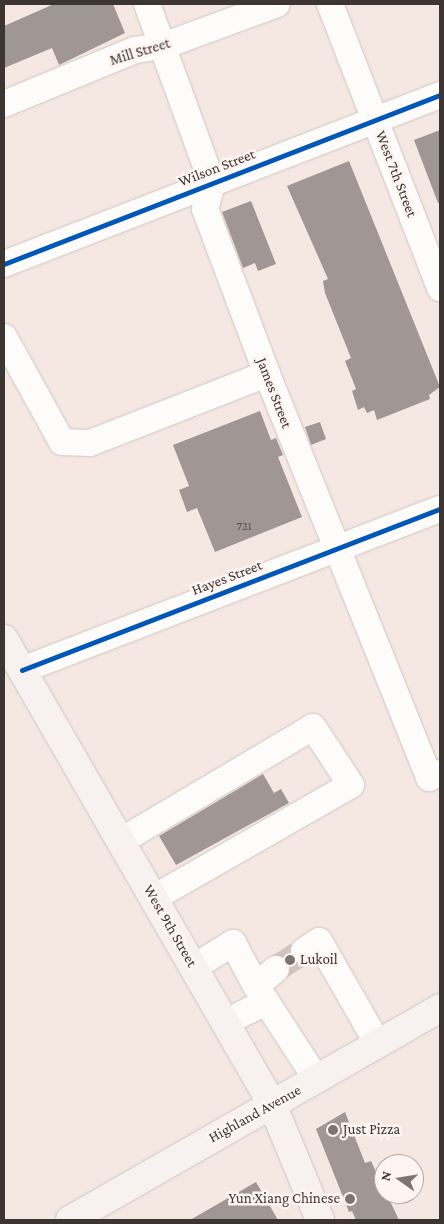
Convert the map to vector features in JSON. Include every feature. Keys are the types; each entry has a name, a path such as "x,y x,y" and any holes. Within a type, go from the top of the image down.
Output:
{"main road":[{"name":"West 9th Street","path":"4,639 272,1104 320,1220"},
{"name":"Highland Avenue","path":"70,1220 440,1008"}],"street":[{"path":"147,4 212,183"},
{"name":"Mill Street","path":"4,104 135,50 163,46 277,4"},
{"name":"West 7th Street","path":"330,4 440,288"},
{"name":"Wilson Street","path":"4,264 440,95"},
{"name":"James Street","path":"212,183 205,209 266,374 336,549 435,776"},
{"path":"4,338 62,442 90,443 266,374"},
{"name":"Hayes Street","path":"22,670 440,509"},
{"path":"121,841 313,727 350,785 154,898"},
{"path":"304,951 318,941 378,1044"},
{"path":"194,967 233,943 261,994 316,1080"},
{"path":"226,1022 261,994 276,969"}],"building":[{"path":"54,4 113,4 125,33 59,65 52,48 4,68 4,26"},
{"path":"440,130 440,203 438,203 414,140"},
{"path":"349,161 440,387 429,395 430,399 377,420 374,410 367,413 364,407 358,410 352,391 356,389 345,361 351,358 325,293 323,281 328,279 287,186"},
{"path":"251,201 276,264 258,271 255,263 243,268 222,212"},
{"path":"260,411 271,440 276,438 283,455 278,457 302,517 215,552 197,508 187,512 179,490 189,486 173,445"},
{"path":"320,422 326,439 311,445 305,427"},
{"path":"263,774 274,793 281,789 289,803 176,865 159,836"},
{"path":"345,1112 365,1163 371,1161 374,1167 374,1204 391,1204 399,1220 356,1220 352,1211 349,1212 316,1129"},
{"path":"256,1182 278,1220 190,1220"}],"tunnel":[{"path":"276,969 304,951"}],"cycle path":[{"path":"4,264 440,95"},
{"path":"22,670 440,509"}],"place":[{"name":"Lukoil","path":"290,960"},
{"name":"Just Pizza","path":"333,1130"},
{"name":"Yun Xiang Chinese","path":"350,1199"}]}
